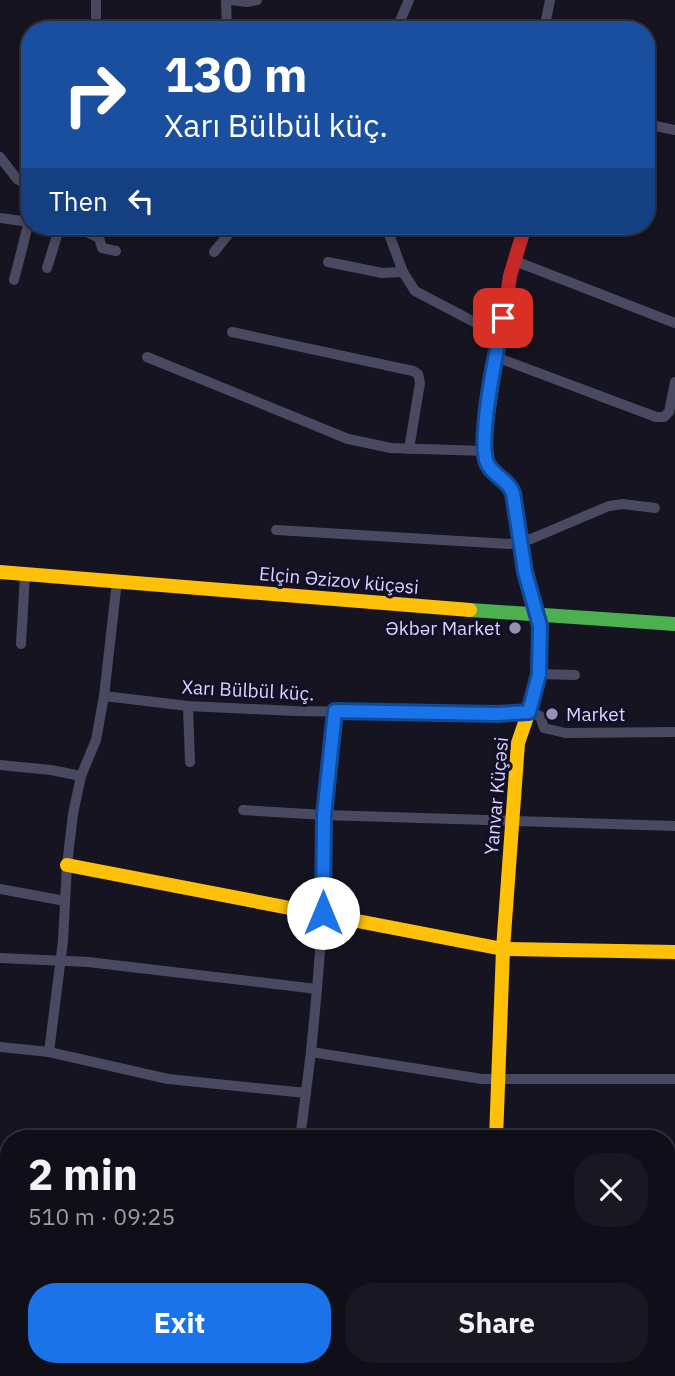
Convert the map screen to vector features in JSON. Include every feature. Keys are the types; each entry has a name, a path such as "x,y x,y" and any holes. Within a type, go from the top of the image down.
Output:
{"street":[{"path":"96,0 96,21"},
{"path":"228,21 229,0 257,0"},
{"path":"400,21 409,0"},
{"path":"546,21 550,0"},
{"path":"655,126 675,130"},
{"path":"0,157 21,181"},
{"path":"0,218 21,220"},
{"path":"14,280 25,235"},
{"path":"47,268 57,235"},
{"path":"93,235 99,238 102,247 116,251"},
{"path":"214,252 228,235"},
{"path":"389,235 403,272 419,295 499,335"},
{"path":"147,358 334,435 376,446 485,451 499,335 522,235"},
{"path":"515,261 675,323"},
{"path":"328,262 382,273 403,272"},
{"path":"232,332 418,374 420,383 409,449"},
{"path":"496,357 656,417 664,417 669,412 675,382"},
{"name":"Yanvar Küçəsi","path":"485,451 489,468 511,487 525,572 539,615 541,636 539,674 518,743 503,949 496,1130"},
{"path":"276,530 496,544 520,542 609,506 623,504 654,508"},
{"name":"Elçin Əzizov küçəsi","path":"0,572 675,624"},
{"path":"21,644 25,573"},
{"path":"48,1052 76,794 96,740 104,696 117,581"},
{"path":"539,674 575,675"},
{"name":"Xarı Bülbül küç.","path":"104,696 188,706 497,714 529,712"},
{"path":"188,706 190,762"},
{"path":"301,1130 317,989 323,913 324,815 335,711"},
{"path":"529,712 540,716 544,728 557,732 675,732"},
{"path":"0,765 81,776"},
{"path":"243,810 675,826"},
{"path":"67,865 323,913 475,945 503,949 675,952"},
{"path":"0,889 65,901"},
{"path":"0,958 60,960 317,989"},
{"path":"0,1047 48,1052 168,1079 306,1093"},
{"path":"311,1052 499,1080 675,1079"}],"traffic: fast":[{"path":"502,330 487,421 486,456 491,470 514,493 525,572 539,615 539,668"},
{"path":"470,610 675,624"}],"traffic: slow":[{"path":"0,572 470,610"},
{"path":"496,1130 503,949 518,743 534,696 539,668"},
{"path":"67,865 503,949 675,952"}],"traffic: jam":[{"path":"502,330 510,276 522,235"}],"place":[{"name":"Əkbər Market","path":"515,628"},
{"name":"Market","path":"552,714"}],"route":[{"path":"323,913 324,815 335,711 497,714 529,712 534,696 541,653 539,615 525,572 513,493 508,483 489,468 485,451 492,382 503,318"}]}
